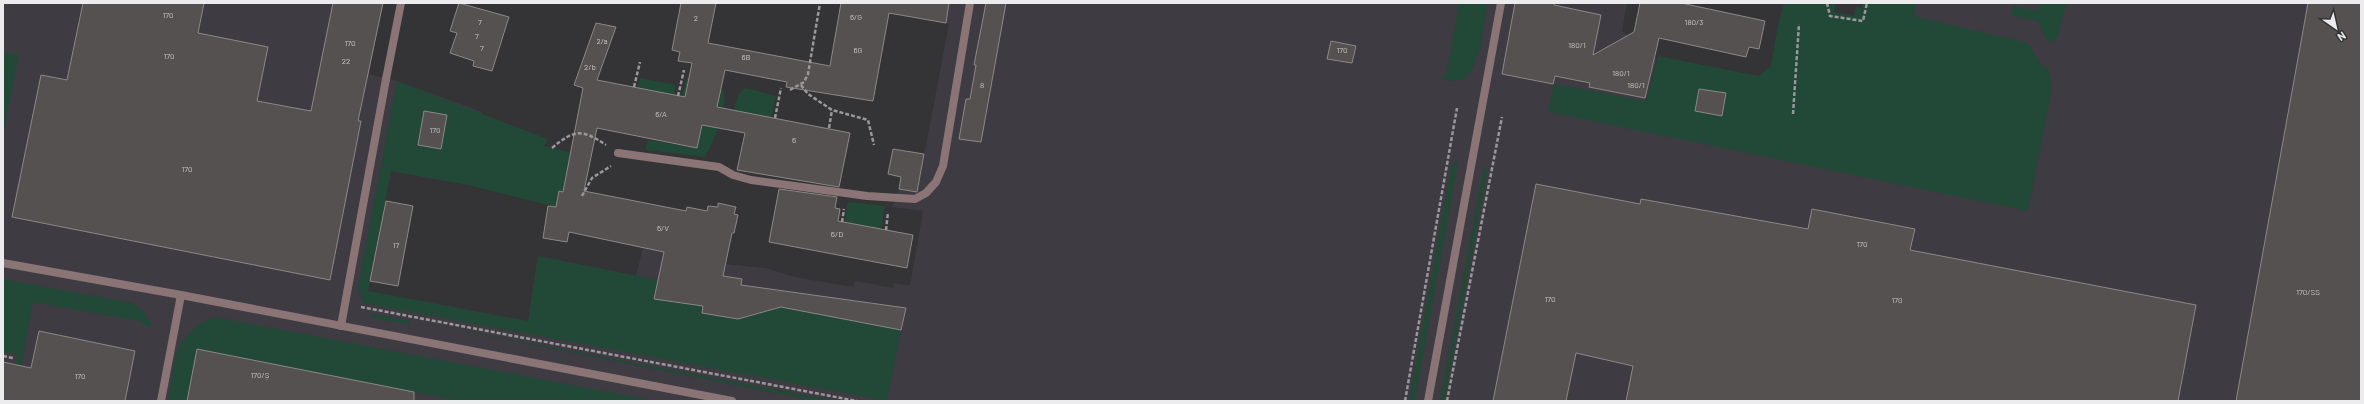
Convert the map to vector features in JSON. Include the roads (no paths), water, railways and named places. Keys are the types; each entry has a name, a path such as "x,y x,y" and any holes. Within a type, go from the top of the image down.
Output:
{"street":[{"path":"341,326 401,3"},
{"path":"618,153 719,167 733,175 751,180 875,196 915,199 926,193 936,182 943,166 970,3"},
{"path":"1428,401 1501,3"},
{"path":"3,263 181,294 732,401"},
{"path":"161,401 181,294"}]}
